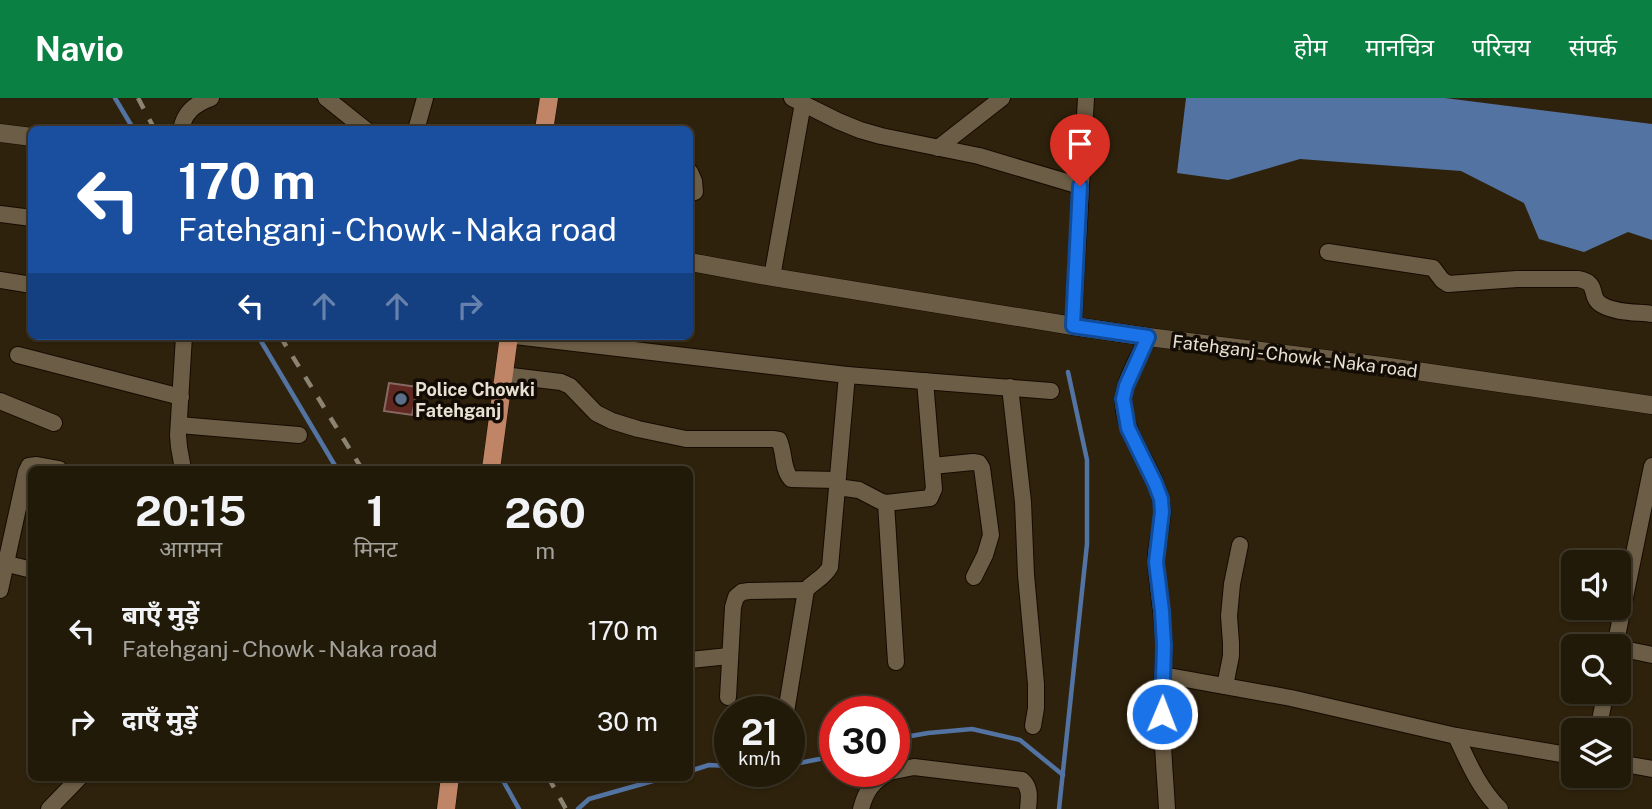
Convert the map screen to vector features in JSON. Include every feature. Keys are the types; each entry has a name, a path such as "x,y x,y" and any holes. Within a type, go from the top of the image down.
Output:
{"main road":[{"path":"545,126 549,98"},
{"path":"491,466 508,340"},
{"path":"446,809 450,781"}],"street":[{"path":"182,126 193,107 211,98"},
{"path":"326,98 361,126"},
{"path":"417,126 425,98"},
{"path":"938,148 1002,98"},
{"path":"1073,326 1087,98"},
{"path":"772,277 797,101 860,130 979,156 1080,186"},
{"path":"0,133 28,136"},
{"path":"693,179 695,192"},
{"path":"0,214 28,218"},
{"path":"1328,253 1433,268 1448,284 1517,279 1578,279 1591,284 1595,299 1601,305 1652,314"},
{"name":"Fatehganj - Chowk - Naka road","path":"693,263 1073,326 1382,366 1652,405"},
{"path":"0,280 28,284"},
{"path":"1148,337 1123,399 1128,428 1161,499 1156,562 1164,645 1162,698 1167,809"},
{"path":"182,466 179,425 185,340"},
{"path":"584,340 636,343 847,375 1051,391"},
{"path":"18,355 181,397"},
{"path":"503,375 561,382 570,386 596,413 638,429 686,439 779,440 783,447 786,474 791,479 837,484 859,490 886,503 930,498 934,489 925,381"},
{"path":"789,696 806,590 825,576 830,567 847,375"},
{"path":"1010,387 1024,502 1026,575 1037,684 1033,726"},
{"path":"0,401 54,423"},
{"path":"179,425 299,435"},
{"path":"932,466 973,462 979,463 982,468 991,535 974,577"},
{"path":"1620,634 1652,466"},
{"path":"0,590 3,563 28,468"},
{"path":"886,503 897,662"},
{"path":"1225,686 1231,656 1229,616 1232,584 1240,545"},
{"path":"3,563 28,569"},
{"path":"728,696 729,656 736,597 742,592 806,590"},
{"path":"1631,650 1652,655"},
{"path":"693,660 729,656"},
{"path":"1163,675 1304,701 1456,736 1561,754"},
{"path":"1456,736 1477,780 1500,809"},
{"path":"1631,765 1652,769"},
{"path":"910,768 1022,780 1029,791 1028,809"},
{"path":"48,809 76,781"},
{"path":"861,809 869,787"}],"water":[{"path":"1186,98 1445,98 1652,124 1652,240 1628,232 1584,252 1539,239 1524,203 1461,171 1300,159 1228,180 1177,173"}],"building":[{"name":"Police Chowki Fatehganj","path":"389,383 418,387 412,415 384,411"}],"waterway":[{"path":"115,98 132,126"},
{"path":"260,340 335,466"},
{"path":"1059,809 1087,544 1087,460 1068,372"},
{"path":"910,736 972,729 1020,740 1063,775"},
{"path":"805,762 819,759"},
{"path":"693,770 714,765"},
{"path":"503,781 519,809"},
{"path":"578,809 589,799 653,781"}],"railway":[{"path":"138,98 153,126"},
{"path":"282,340 360,466"},
{"path":"550,781 566,809"}],"place":[{"name":"Police Chowki Fatehganj","path":"401,399"}],"route":[{"path":"1080,186 1073,326 1148,337 1123,399 1128,428 1161,499 1156,562 1164,645 1162,714"}]}
